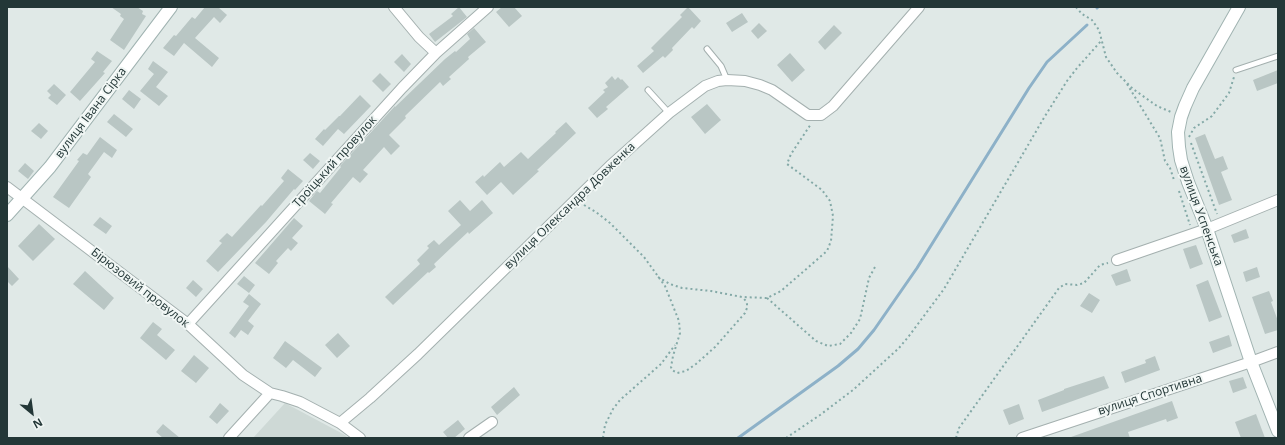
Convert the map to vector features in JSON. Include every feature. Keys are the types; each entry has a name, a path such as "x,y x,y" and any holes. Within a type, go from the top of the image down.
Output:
{"street":[{"name":"вулиця Івана Сірка","path":"7,215 24,198 50,167 171,7"},
{"path":"394,7 436,53"},
{"name":"Троїцький провулок","path":"188,324 396,94 436,53 488,7"},
{"path":"821,115 833,106 919,7"},
{"name":"вулиця Успенська","path":"1239,7 1193,88 1181,117 1178,132 1179,147 1181,160 1188,182 1207,229 1251,362 1278,431"},
{"name":"вулиця Олександра Довженка","path":"340,423 418,354 610,166 669,113 705,86 718,81 745,81 772,90 808,115 821,115"},
{"name":"Бірюзовий провулок","path":"7,187 24,198 188,324 243,375 270,393"},
{"path":"1117,260 1207,229 1278,200"},
{"name":"вулиця Спортивна","path":"1022,438 1278,352"},
{"path":"229,438 270,393 300,402 340,423 360,438"},
{"path":"469,438 492,422"}],"lane":[{"path":"707,49 721,66 727,80"},
{"path":"1236,70 1278,56"},
{"path":"648,90 669,113"}],"path":[{"path":"1076,7 1082,14 1092,20 1099,30 1106,56 1117,73 1127,84 1160,138 1165,161 1170,168 1176,183"},
{"path":"786,438 853,390 899,348 909,336 944,289 1067,81 1102,41"},
{"path":"1220,224 1189,138 1194,128 1212,116 1229,93 1236,70"},
{"path":"1127,84 1157,106 1181,117"},
{"path":"658,276 670,284 682,288 711,291 742,297 767,298 781,291 827,251 831,242 833,216 830,201 822,190 787,164 791,154 812,124 821,115"},
{"path":"1178,191 1193,234"},
{"path":"572,203 584,205 610,223 644,257 665,286 679,321 680,333 671,366 672,370 677,373 686,371 696,364 736,324 747,308 746,301 742,297"},
{"path":"956,438 959,428 1060,288 1066,284 1077,285 1084,283 1100,265 1117,260"},
{"path":"767,298 816,341 828,346 840,344 851,333 860,319 870,278 875,267"},
{"path":"603,438 605,425 613,409 620,400 661,364 677,343"}],"shaded area":[{"path":"285,403 345,435 348,438 253,438"}],"building":[{"path":"111,7 137,7 143,11 142,14 146,16 124,50 110,40 124,19 120,16 121,14"},
{"path":"205,7 218,7 227,15 220,23 214,17 195,38 219,58 212,67 184,43 174,56 163,48 174,35 176,36 192,17 195,19"},
{"path":"459,7 467,17 435,42 429,34 453,16 451,14"},
{"path":"502,7 514,7 522,16 509,27 496,12"},
{"path":"688,7 701,21 694,29 692,27 672,48 673,50 665,58 663,56 643,73 637,66 654,51 651,48 682,17 680,15"},
{"path":"742,13 748,22 732,32 726,23"},
{"path":"759,23 767,31 758,39 751,31"},
{"path":"834,25 842,33 825,50 818,42"},
{"path":"474,28 486,42 468,57 469,59 449,77 451,79 443,86 440,82 405,116 406,118 389,135 400,146 391,155 384,147 363,170 368,174 360,183 353,177 331,203 333,204 325,214 309,201 317,191 320,193 341,167 340,166 395,106 445,59 455,51 456,52 470,39 467,34"},
{"path":"97,51 112,61 103,72 105,73 80,101 70,92 95,62 91,59"},
{"path":"790,53 805,70 792,82 777,65"},
{"path":"402,54 411,64 404,72 394,62"},
{"path":"153,61 168,72 156,87 168,96 159,106 140,91 154,74 148,69"},
{"path":"1278,70 1278,83 1257,91 1253,80"},
{"path":"380,73 391,84 383,92 372,81"},
{"path":"612,76 615,80 618,77 621,80 622,79 629,87 606,107 608,109 597,118 588,108 605,92 603,90 608,87 605,83"},
{"path":"54,84 66,95 57,105 48,98 51,95 47,91"},
{"path":"129,90 141,99 134,109 122,99"},
{"path":"360,95 371,106 344,134 338,129 323,146 315,139"},
{"path":"707,104 721,120 705,134 691,117"},
{"path":"114,114 133,129 126,137 107,122"},
{"path":"566,122 576,133 513,195 501,182 487,195 475,182 483,175 484,177 500,162 504,167 521,152 528,159"},
{"path":"39,123 48,131 41,139 31,131"},
{"path":"1205,134 1215,159 1223,156 1228,169 1221,172 1232,200 1219,205 1195,138"},
{"path":"100,137 117,150 112,158 104,152 88,174 91,177 69,208 53,197 79,161 77,160 83,153 87,155"},
{"path":"310,153 320,161 313,169 303,160"},
{"path":"25,163 34,171 28,179 18,171"},
{"path":"288,169 303,181 218,272 206,261 222,243 219,241 227,233 232,237 261,205 262,206 284,181 281,178"},
{"path":"460,200 470,211 482,200 493,213 469,234 468,232 434,264 436,267 429,273 428,272 393,305 385,297 420,264 417,260 429,248 427,246 434,240 439,245 461,225 448,211"},
{"path":"100,217 112,226 106,234 93,225"},
{"path":"294,218 303,226 292,238 298,243 291,251 288,248 276,261 278,263 269,274 255,263"},
{"path":"39,224 55,239 33,261 18,246"},
{"path":"1246,229 1249,238 1234,243 1231,235"},
{"path":"1196,245 1203,264 1190,269 1183,249"},
{"path":"7,266 19,279 12,286 7,281"},
{"path":"1257,267 1260,277 1246,282 1243,272"},
{"path":"1127,269 1131,281 1116,286 1111,275"},
{"path":"85,271 114,298 104,310 73,284"},
{"path":"244,276 255,285 249,293 237,284"},
{"path":"193,280 203,289 196,297 186,288"},
{"path":"1208,280 1222,317 1209,322 1196,285"},
{"path":"1269,291 1273,301 1271,302 1278,321 1278,330 1265,334 1252,297"},
{"path":"1089,293 1100,300 1092,313 1080,306"},
{"path":"249,294 261,304 248,321 254,326 248,335 241,330 235,338 229,333 249,306 243,302"},
{"path":"153,322 162,329 157,335 175,350 166,360 140,338"},
{"path":"338,333 350,346 337,358 325,345"},
{"path":"1229,335 1232,346 1213,353 1209,342"},
{"path":"285,341 322,368 315,377 293,360 286,368 273,358"},
{"path":"194,355 209,368 196,383 181,371"},
{"path":"1155,356 1160,370 1125,383 1121,372 1146,363 1145,360"},
{"path":"1104,376 1109,388 1042,412 1038,400 1064,389"},
{"path":"1243,377 1247,388 1233,393 1229,381"},
{"path":"514,387 520,395 497,415 491,407"},
{"path":"1172,401 1178,418 1167,422 1166,419 1128,432 1130,438 1071,438 1071,437"},
{"path":"220,403 229,411 217,424 209,417"},
{"path":"1019,404 1024,419 1009,425 1003,410"},
{"path":"1256,414 1265,438 1241,438 1235,422"},
{"path":"458,420 465,429 454,438 448,438 443,432"},
{"path":"163,424 180,438 163,438 156,432"}],"waterway":[{"path":"738,438 838,366 858,349 874,330 917,268 1029,88 1047,62 1087,25"}]}
